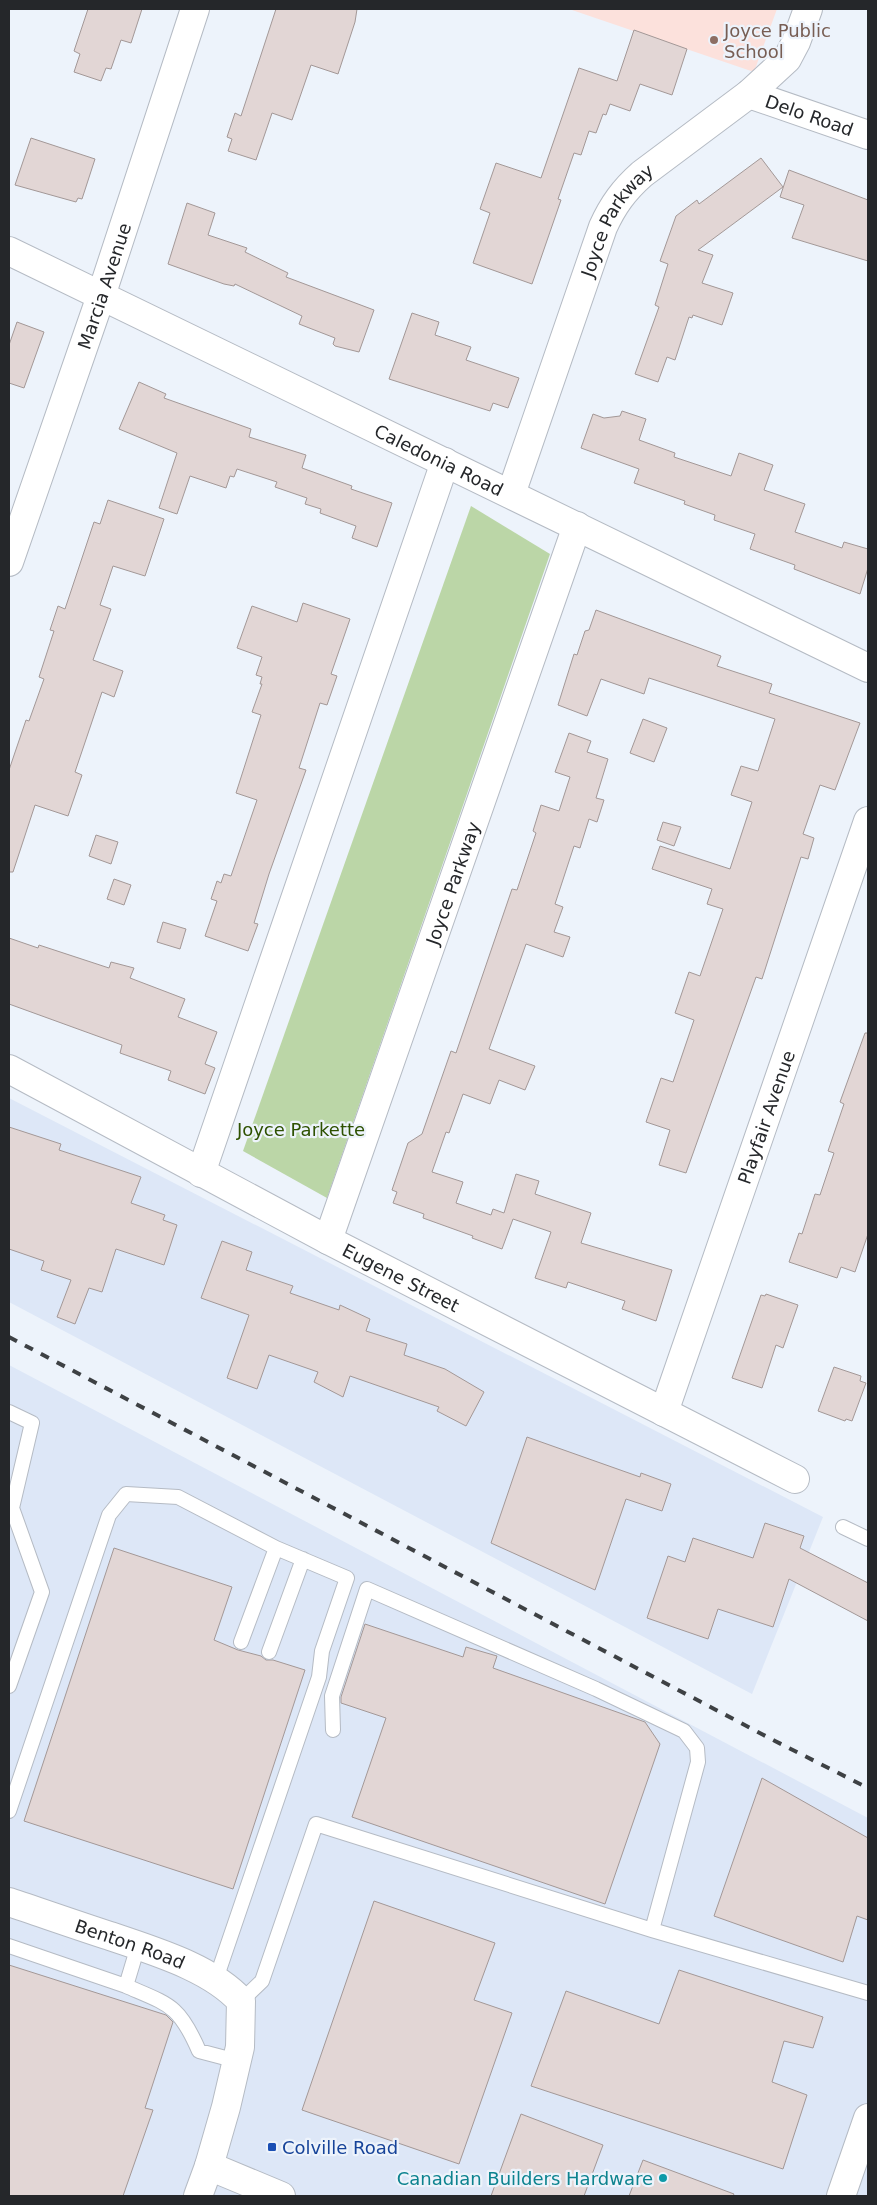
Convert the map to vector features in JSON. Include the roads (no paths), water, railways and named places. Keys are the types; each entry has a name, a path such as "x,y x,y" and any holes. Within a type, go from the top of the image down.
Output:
{"street":[{"name":"Marcia Avenue","path":"9,562 101,296 195,9"},
{"name":"Joyce Parkway","path":"511,494 603,227 613,204 642,174 750,94 787,59 796,42 808,9"},
{"name":"Delo Road","path":"750,94 868,136"},
{"name":"Caledonia Road","path":"9,251 868,668"},
{"path":"201,1173 445,462"},
{"name":"Joyce Parkway","path":"328,1240 577,526"},
{"name":"Playfair Avenue","path":"664,1412 868,821"},
{"name":"Eugene Street","path":"9,1069 328,1240 795,1479"},
{"name":"Benton Road","path":"9,1904 138,1946 216,1979 242,2001"},
{"path":"198,2196 209,2166 237,2061 240,2046 242,2001"},
{"path":"841,2196 868,2118"},
{"path":"209,2166 281,2196"}],"lane":[{"path":"9,1412 32,1423 10,1508 42,1592 9,1686"},
{"path":"9,1811 109,1515 126,1494 178,1497 276,1548 347,1578 322,1651 319,1677 216,1979"},
{"path":"843,1527 868,1540"},
{"path":"241,1642 276,1548"},
{"path":"269,1652 302,1559"},
{"path":"333,1730 332,1696 367,1589 596,1689 684,1730 697,1748 698,1762 652,1930"},
{"path":"242,2001 262,1981 316,1824 652,1930 868,1993"},
{"path":"9,1946 126,1986 167,2004 187,2023 199,2051 237,2061"},
{"path":"126,1986 138,1946"}],"railway":[{"path":"9,1337 775,1741 868,1788"}],"place":[{"name":"Joyce Public School","path":"714,40"},
{"name":"Colville Road","path":"272,2147"},
{"name":"Canadian Builders Hardware","path":"663,2178"}],"park label":[{"name":"Joyce Parkette","path":"301,1129"}]}
